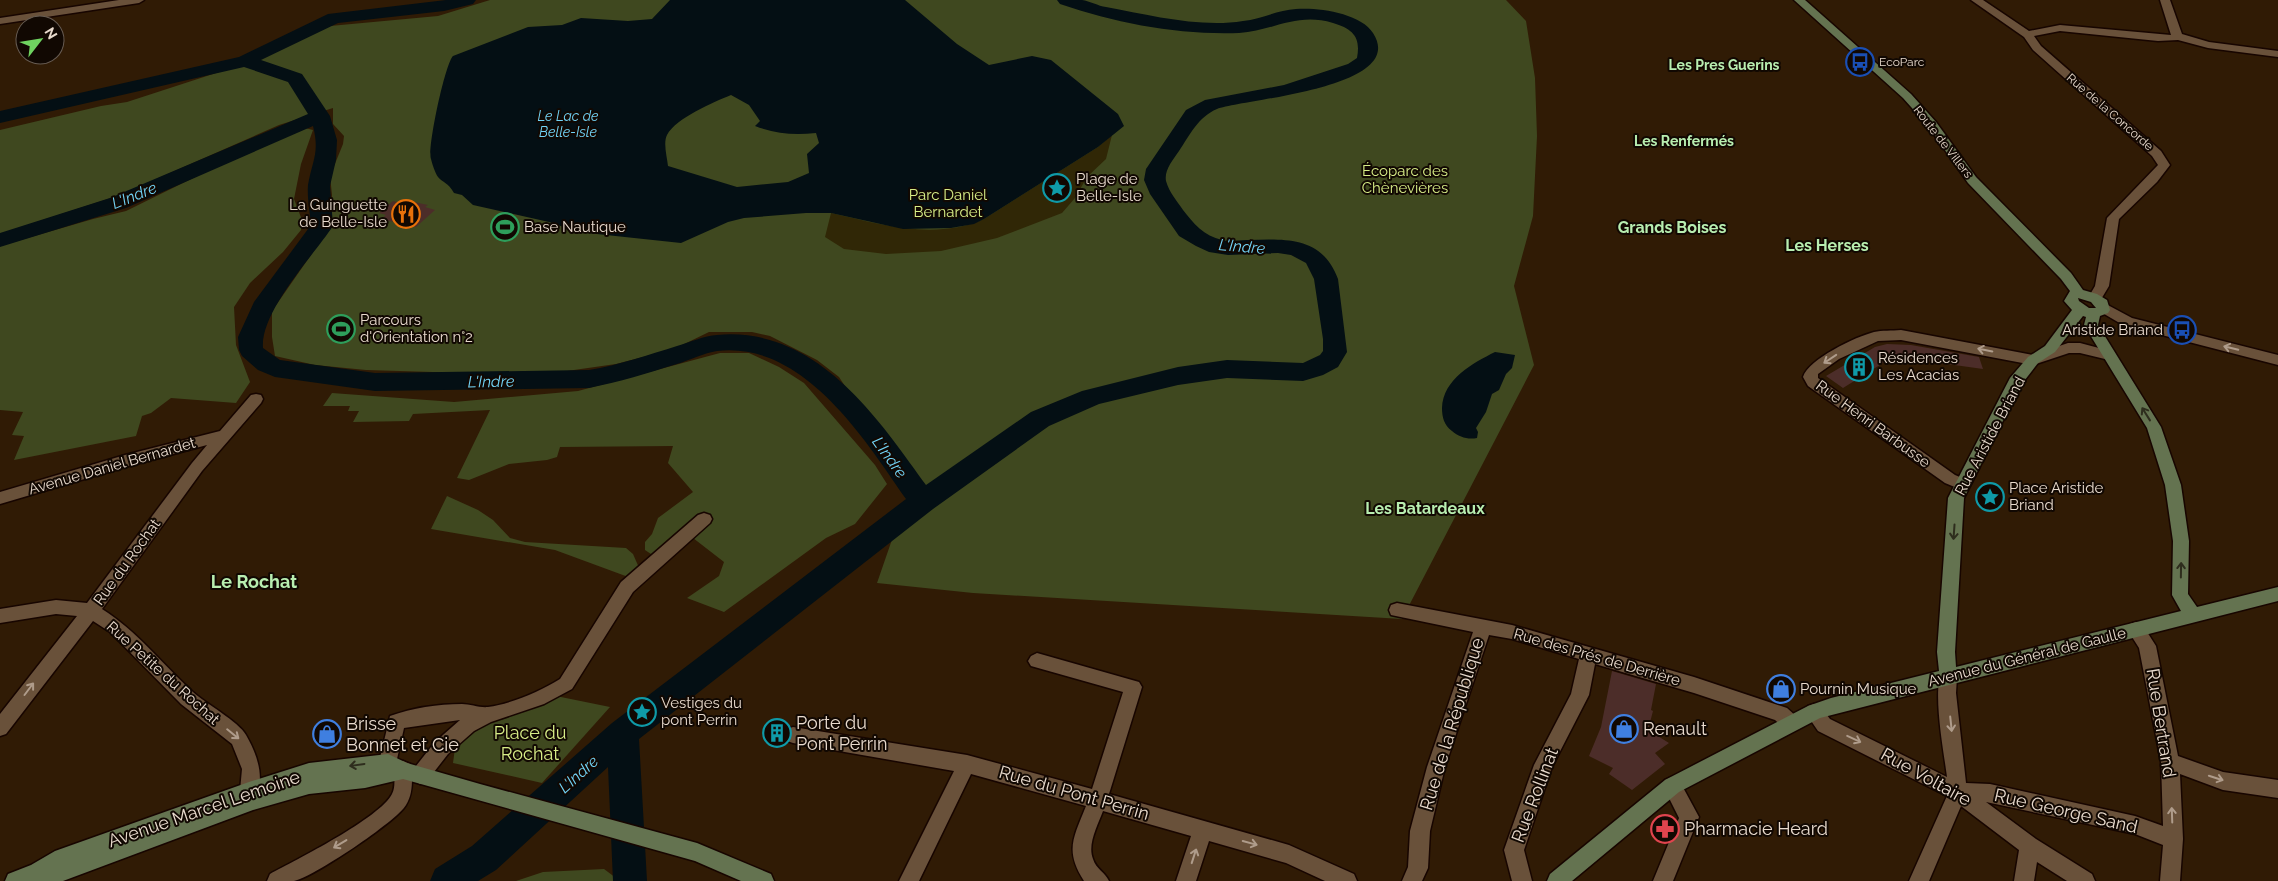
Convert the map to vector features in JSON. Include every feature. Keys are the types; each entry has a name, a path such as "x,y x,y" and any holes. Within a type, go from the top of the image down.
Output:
{"main road":[{"name":"Route de Villers","path":"1799,0 1907,96 1932,124 1972,180 2066,276 2079,294 2093,307"},
{"path":"2093,307 2091,325 2154,427 2173,485 2181,541 2180,595 2193,616"},
{"name":"Rue Aristide Briand","path":"1948,676 1946,652 1956,503 1962,484 2015,382 2033,360 2050,349 2064,333 2093,307"},
{"name":"Avenue du Général de Gaulle","path":"1557,881 1672,786 1791,722 1814,712 1948,676 2278,594"},
{"name":"Avenue Marcel Lemoine","path":"15,881 59,873 253,801 309,785 365,779 404,769"},
{"name":"Avenue Marcel Lemoine","path":"37,877 62,858 249,791 309,772 404,769 697,852 764,881"}],"street":[{"path":"0,21 139,0"},
{"path":"1976,0 2028,35 2053,29 2165,39 2176,36 2208,45 2278,54"},
{"path":"2165,0 2176,36"},
{"name":"Rue de la Concorde","path":"2028,35 2037,48 2157,154 2164,165 2153,179 2113,218 2102,286 2093,307"},
{"path":"2093,307 2128,322 2278,360"},
{"name":"Rue Henri Barbusse","path":"1962,484 1950,478 1813,382 1810,377 1812,371 1834,356 1876,336 1901,335 2033,360"},
{"path":"2033,360 2068,348 2080,348 2109,355"},
{"name":"Rue du Rochat","path":"0,728 91,611 197,467 256,399"},
{"name":"Avenue Daniel Bernardet","path":"0,498 125,461 225,435"},
{"path":"404,769 430,760 458,732 486,715 526,704 552,693 566,684 627,587 704,519"},
{"path":"0,616 56,607 91,611"},
{"name":"Rue des Prés de Derrière","path":"1397,610 1512,632 1694,685 1781,714 1791,722"},
{"name":"Rue Petite du Rochat","path":"91,611 116,628 187,698 239,739 251,769 249,791"},
{"name":"Rue de la République","path":"1412,881 1418,868 1420,831 1436,767 1483,626"},
{"name":"Rue Bertrand","path":"2136,629 2148,646 2170,762 2173,839 2170,881"},
{"name":"Rue Rollinat","path":"1522,881 1514,850 1543,765 1580,695 1588,655"},
{"path":"1037,661 1133,687 1098,799 1081,845 1083,862 1092,876 1099,881"},
{"path":"1919,881 1958,792 1947,692 1948,676"},
{"path":"277,881 381,819 399,799 404,769 396,722 471,712 486,715"},
{"name":"Rue Voltaire","path":"1814,712 1824,725 1958,792 2029,846 2084,881"},
{"name":"Rue du Pont Perrin","path":"793,735 967,764 1098,799 1289,854 1347,881"},
{"path":"2170,762 2223,781 2278,789"},
{"path":"909,881 967,764"},
{"path":"1663,881 1677,851 1689,817 1672,786"},
{"name":"Rue George Sand","path":"1958,792 1990,793 2135,825 2173,839"},
{"path":"1186,881 1203,830"},
{"path":"2024,881 2029,846"}],"green space":[{"name":"Parc Daniel Bernardet","path":"490,0 1506,0 1526,21 1535,78 1537,136 1533,216 1514,286 1534,365 1402,619 973,593 877,583 915,473 906,469 884,446 839,377 817,360 770,336 752,332 709,332 674,349 616,364 560,372 499,374 366,370 315,365 275,356 272,337 272,311 331,226 332,195 330,176 343,144 344,136 333,124 333,108 279,125 120,195 0,234 0,130 101,106 127,102 268,56 269,52 279,46 330,26 438,16"},
{"path":"305,128 313,130 301,164 294,199 302,220 301,230 283,252 250,283 234,307 236,345 250,382 236,403 171,398 151,413 142,416 136,436 14,460 24,436 12,435 23,412 0,410 0,246 126,211 254,148"},
{"path":"720,353 749,353 779,367 804,383 875,465 887,484 855,524 826,538 724,612 687,598 719,576 724,562 684,531 654,556 645,550 645,542 652,534 658,518 693,492 668,463 673,446 560,447 557,457 547,460 509,464 469,480 457,478 490,410 413,414 409,421 353,422 359,411 348,411 350,406 323,406 332,393 454,402 578,391"},
{"path":"447,496 478,510 493,520 510,538 525,542 626,548 633,554 640,570 631,578 555,550 431,529"},
{"name":"Place du Rochat","path":"556,696 610,707 542,783 453,763 455,748 486,723"},
{"path":"604,869 620,881 516,881 543,872"}],"sand":[{"name":"Plage de Belle-Isle","path":"1112,135 1106,159 1087,177 1075,198 1062,213 997,238 941,251 886,254 844,249 825,237 831,213 888,226 927,230 965,226 984,219 1098,147"}],"water":[{"name":"Le Lac de Belle-Isle","path":"670,0 905,0 957,44 989,65 1032,56 1051,60 1118,114 1124,126 1098,147 984,219 974,224 951,228 903,229 831,213 806,213 744,218 728,222 681,243 578,232 549,222 473,205 462,195 454,193 438,177 430,152 441,89 453,56 528,27 562,25 581,18 628,21 652,19","holes":["731,95 749,105 760,121 755,126 785,133 816,133 819,143 807,154 809,173 788,182 737,187 668,166 665,146 666,138 678,123 696,111"]},
{"path":"1495,352 1515,355 1512,368 1506,374 1499,390 1492,394 1486,412 1476,428 1478,432 1477,438 1470,439 1461,436 1449,429 1444,421 1442,408 1444,398 1453,380 1478,361"}],"building":[{"name":"La Guinguette de Belle-Isle","path":"404,200 428,205 425,207 435,210 416,227 381,219 386,215 379,213 393,201 400,203"},
{"name":"Résidences Les Acacias","path":"1887,344 1911,345 1979,357 1983,369 1897,357 1891,358 1843,388 1826,376 1875,347"},
{"name":"Renault","path":"1612,671 1656,684 1651,710 1653,711 1648,730 1669,743 1655,753 1665,764 1632,790 1609,774 1613,768 1589,756 1601,727"},
{"name":"Porte du Pont Perrin","path":"768,723 789,726 782,734 785,742 763,737"}],"waterway":[{"name":"L'Indre","path":"245,61 334,18 444,6 467,0"},
{"name":"L'Indre","path":"923,501 1040,419 1091,397 1178,376 1227,369 1303,372 1314,369 1329,361 1335,352 1335,339 1326,279 1322,268 1314,258 1297,249 1278,246 1228,248 1217,247 1204,241 1187,231 1161,194 1155,180 1157,169 1193,114 1212,104 1286,90 1326,79 1355,68 1366,60 1369,44 1365,34 1355,26 1340,19 1322,15 1295,14 1242,27 1182,27 1098,11 1066,0"},
{"name":"L'Indre","path":"0,117 245,61"},
{"name":"L'Indre","path":"245,61 295,78 320,116"},
{"name":"L'Indre","path":"0,240 118,203 320,116"},
{"name":"L'Indre","path":"320,116 327,140 326,160 319,186 322,226 262,308 250,337 251,350 259,359 275,368 375,382 589,379 616,374 716,343 750,343 782,353 810,370 837,392 861,418 923,501"},
{"name":"L'Indre","path":"623,733 923,501"},
{"name":"L'Indre","path":"447,881 484,858 623,733"},
{"path":"623,733 630,881"}],"place":[{"name":"EcoParc","path":"1860,62"},
{"name":"Plage de Belle-Isle","path":"1057,188"},
{"name":"La Guinguette de Belle-Isle","path":"406,214"},
{"name":"Base Nautique","path":"505,227"},
{"name":"Parcours d'Orientation n°2","path":"341,329"},
{"name":"Aristide Briand","path":"2182,330"},
{"name":"Résidences Les Acacias","path":"1859,367"},
{"name":"Place Aristide Briand","path":"1990,497"},
{"name":"Pournin Musique","path":"1781,689"},
{"name":"Vestiges du pont Perrin","path":"642,712"},
{"name":"Renault","path":"1624,729"},
{"name":"Porte du Pont Perrin","path":"777,733"},
{"name":"Brisse Bonnet et Cie","path":"327,734"},
{"name":"Pharmacie Heard","path":"1665,829"}],"district":[{"name":"Les Pres Guerins","path":"1724,65"},
{"name":"Les Renfermés","path":"1684,141"},
{"name":"Grands Boises","path":"1672,227"},
{"name":"Les Herses","path":"1827,245"},
{"name":"Les Batardeaux","path":"1425,508"},
{"name":"Le Rochat","path":"254,582"}],"park label":[{"name":"Écoparc des Chènevières","path":"1405,180"}]}
